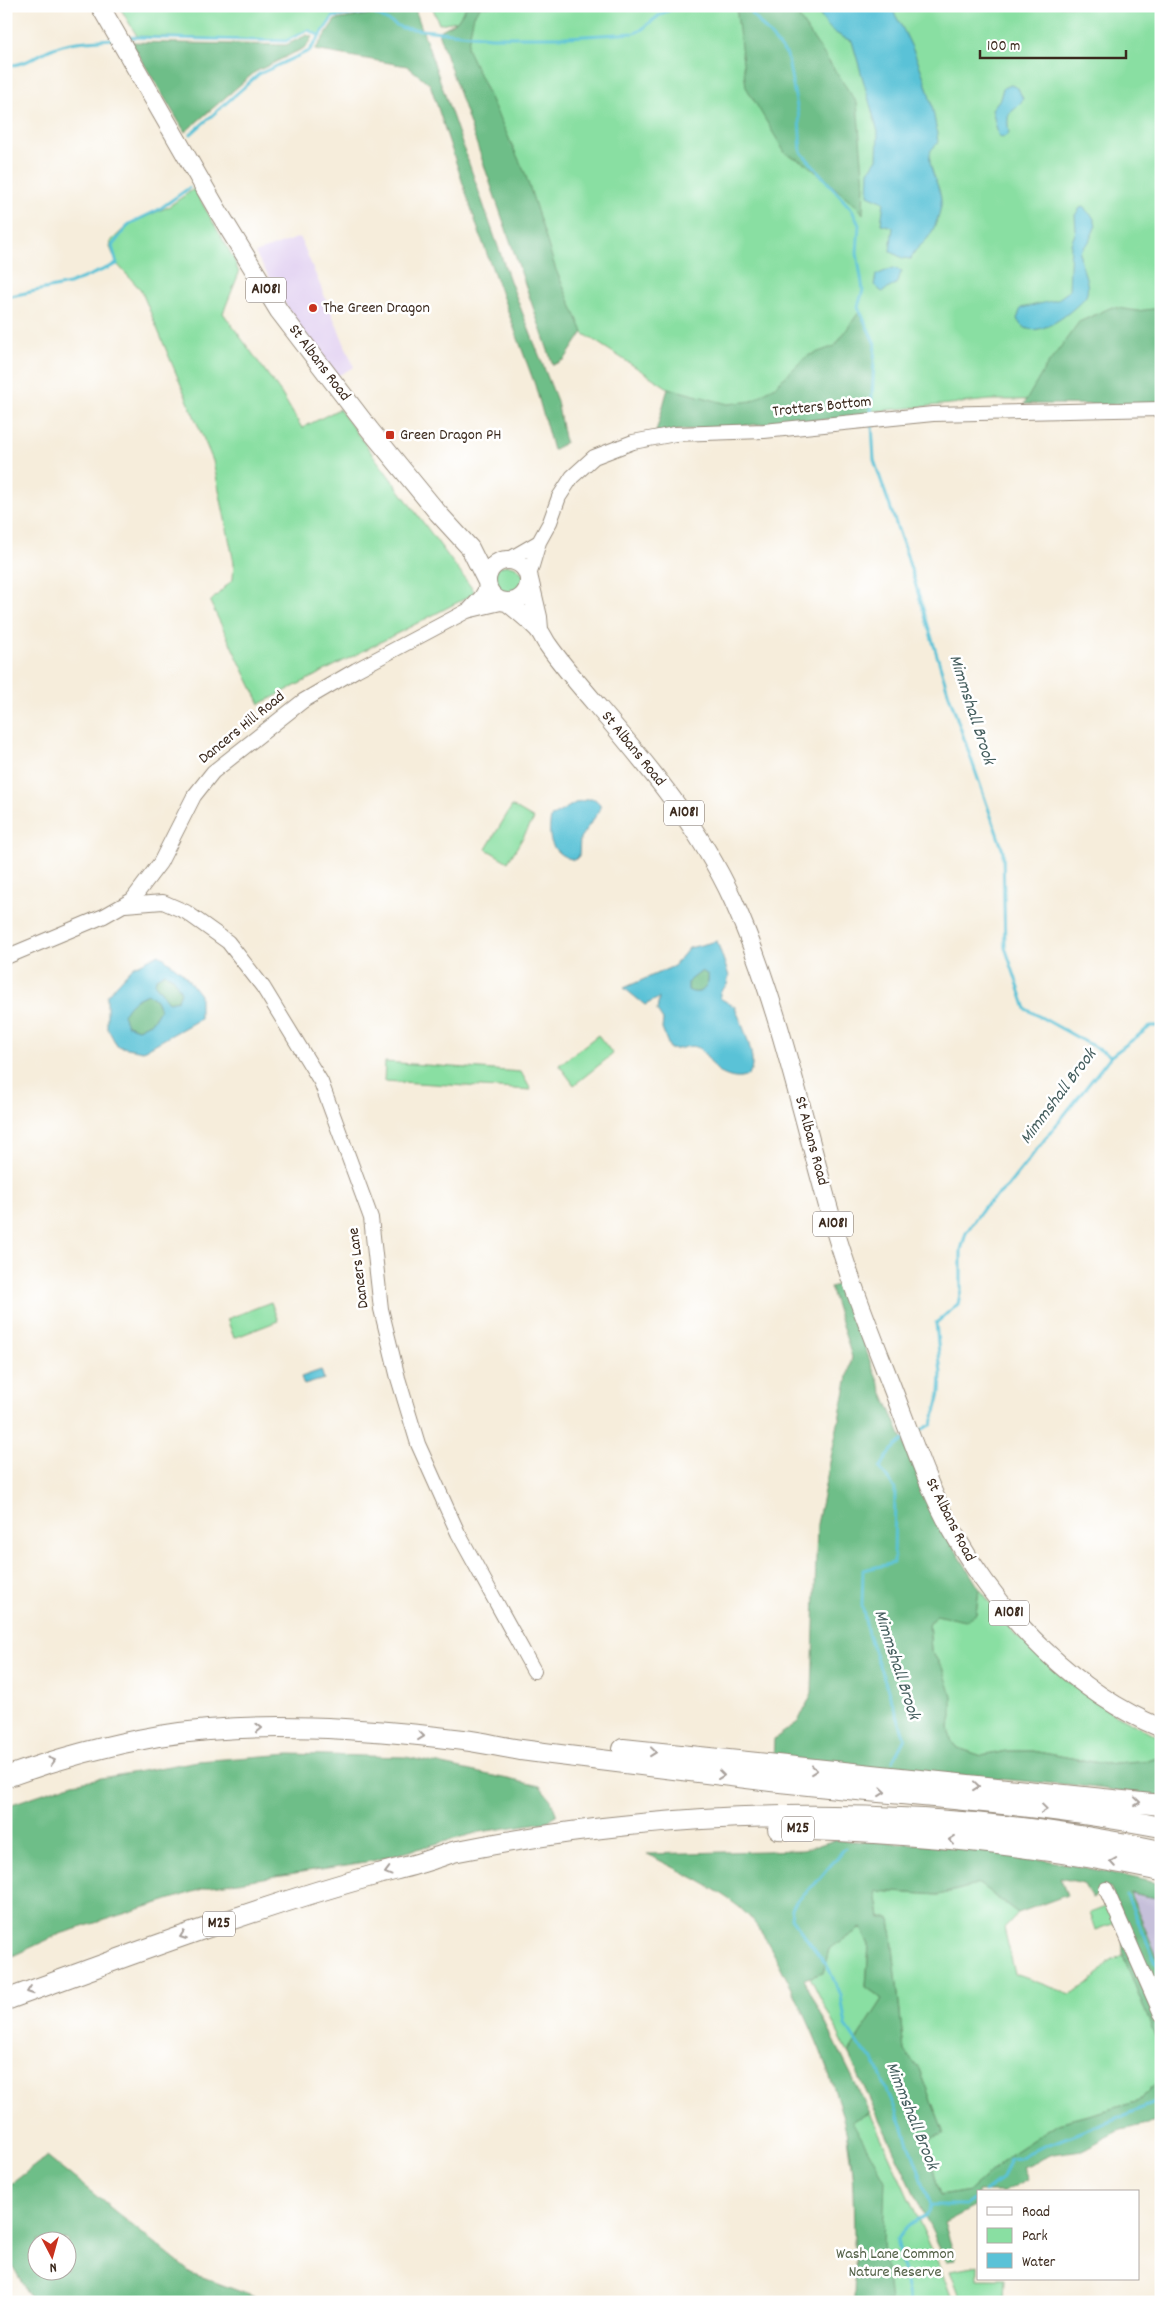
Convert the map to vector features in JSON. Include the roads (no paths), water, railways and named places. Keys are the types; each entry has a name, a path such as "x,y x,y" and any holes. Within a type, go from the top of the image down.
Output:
{"highway":[{"path":"6,1777 47,1762 103,1747 161,1736 210,1731 303,1728 464,1740 518,1749 773,1781 1025,1806 1118,1818 1161,1827"},
{"path":"464,1740 521,1739 1161,1805"},
{"name":"M25","path":"6,2000 254,1911 435,1859 454,1851 591,1828 664,1822 820,1815 928,1819 1011,1826 1115,1841 1161,1851"},
{"name":"M25","path":"435,1859 455,1860 564,1843 766,1829 866,1831 998,1844 1161,1871"}],"main road":[{"name":"St Albans Road","path":"100,6 218,211 279,310 376,438 438,513 470,548 487,583"},
{"name":"St Albans Road","path":"470,548 507,560"},
{"path":"507,560 519,562 529,577 527,591 523,596 518,600 506,602 494,596 487,583 488,575 494,565 507,560"},
{"name":"St Albans Road","path":"529,577 539,629"},
{"name":"St Albans Road","path":"506,602 539,629 558,658 682,808 732,899 759,964 780,1025 833,1224 882,1365 914,1448 956,1537 991,1592 1022,1628 1057,1662 1100,1695 1161,1728"}],"street":[{"name":"Trotters Bottom","path":"529,577 539,542 550,522 559,497 572,477 594,457 613,448 633,442 675,434 764,431 872,419 988,412 1161,409"},
{"path":"507,560 539,542"},
{"name":"Dancers Hill Road","path":"467,611 481,597 487,583"},
{"name":"Dancers Hill Road","path":"6,957 104,916 125,905 148,881 174,839 194,796 208,777 224,761 318,691 467,611 506,602"},
{"path":"148,881 163,902"},
{"name":"Dancers Lane","path":"125,905 163,902 186,912 228,942 263,987 321,1082 371,1218 381,1309 398,1378 418,1444 438,1492 458,1532 534,1671"},
{"path":"1106,1889 1161,2014"}],"water":[{"path":"814,6 890,6 908,39 922,72 936,125 938,143 931,150 930,164 939,191 941,206 932,232 916,250 911,259 902,258 890,251 893,227 881,224 884,202 868,195 869,171 877,159 878,132 852,41 838,35 829,28"},
{"path":"1011,85 1018,88 1023,99 1009,115 1009,134 1002,138 998,135 992,109 1000,99 1003,88"},
{"path":"1083,207 1093,217 1096,225 1089,242 1080,251 1087,285 1086,296 1073,310 1053,324 1032,330 1024,327 1017,319 1021,308 1057,300 1069,291 1071,244 1076,231 1075,215"},
{"path":"893,268 902,271 896,284 882,292 874,285 876,275"},
{"path":"595,799 600,804 600,810 580,838 579,856 575,860 567,858 556,850 553,845 550,832 551,817 577,802"},
{"path":"717,941 729,976 727,985 720,992 720,998 735,1007 746,1035 752,1058 752,1068 748,1075 735,1078 724,1075 696,1047 670,1049 662,1029 663,1020 657,1011 659,998 645,1005 624,988 674,966 689,948","holes":["702,971 708,975 706,987 703,990 696,992 688,990 688,982"]},
{"path":"159,954 183,973 200,995 200,1019 143,1051 117,1046 107,1027 107,995 133,967","holes":["165,973 173,977 181,992 178,1000 169,1002 155,984 156,978","149,994 156,1000 160,1009 152,1022 138,1029 127,1025 123,1015 130,1004 140,997"]},
{"path":"321,1370 324,1379 304,1385 301,1377"}],"waterway":[{"path":"126,37 286,41 308,30 320,36 333,17 371,12 402,28 491,37 568,37 635,33 661,14 679,6"},
{"path":"753,6 752,14 787,55 799,117 801,152 852,210 859,225 857,253 863,290 858,307 875,344 871,415"},
{"path":"191,134 259,74 309,51 320,36"},
{"path":"6,66 26,62 61,45 112,39"},
{"path":"6,297 69,284 117,264 112,246 129,224 158,210 189,188"},
{"name":"Mimmshall Brook","path":"872,424 874,460 906,553 949,695 1003,851 1005,947 1026,1009 1111,1056 1007,1187 983,1208 966,1233 961,1250 961,1290 958,1304 936,1323 941,1374 940,1393 932,1424 914,1434"},
{"path":"1111,1056 1151,1026 1161,1026"},
{"name":"Mimmshall Brook","path":"893,1761 905,1738 868,1634 862,1605 863,1570 894,1563 895,1489 880,1468 891,1451 905,1439"},
{"name":"Mimmshall Brook","path":"845,1848 815,1884 797,1900 792,1909 791,1918 828,1967 841,1996 846,2026 862,2050 874,2060 905,2132 931,2205 929,2212 911,2223 897,2239 910,2302"},
{"path":"1127,1896 1161,1974"},
{"path":"988,2190 1002,2179 1010,2159 1019,2158 1029,2152 1155,2103 1161,2098"},
{"path":"931,2205 967,2205 977,2198"}],"place":[{"name":"The Green Dragon","path":"313,308"},
{"name":"Green Dragon PH","path":"390,435"}],"park label":[{"name":"Wash Lane Common Nature Reserve","path":"895,2263"}]}
